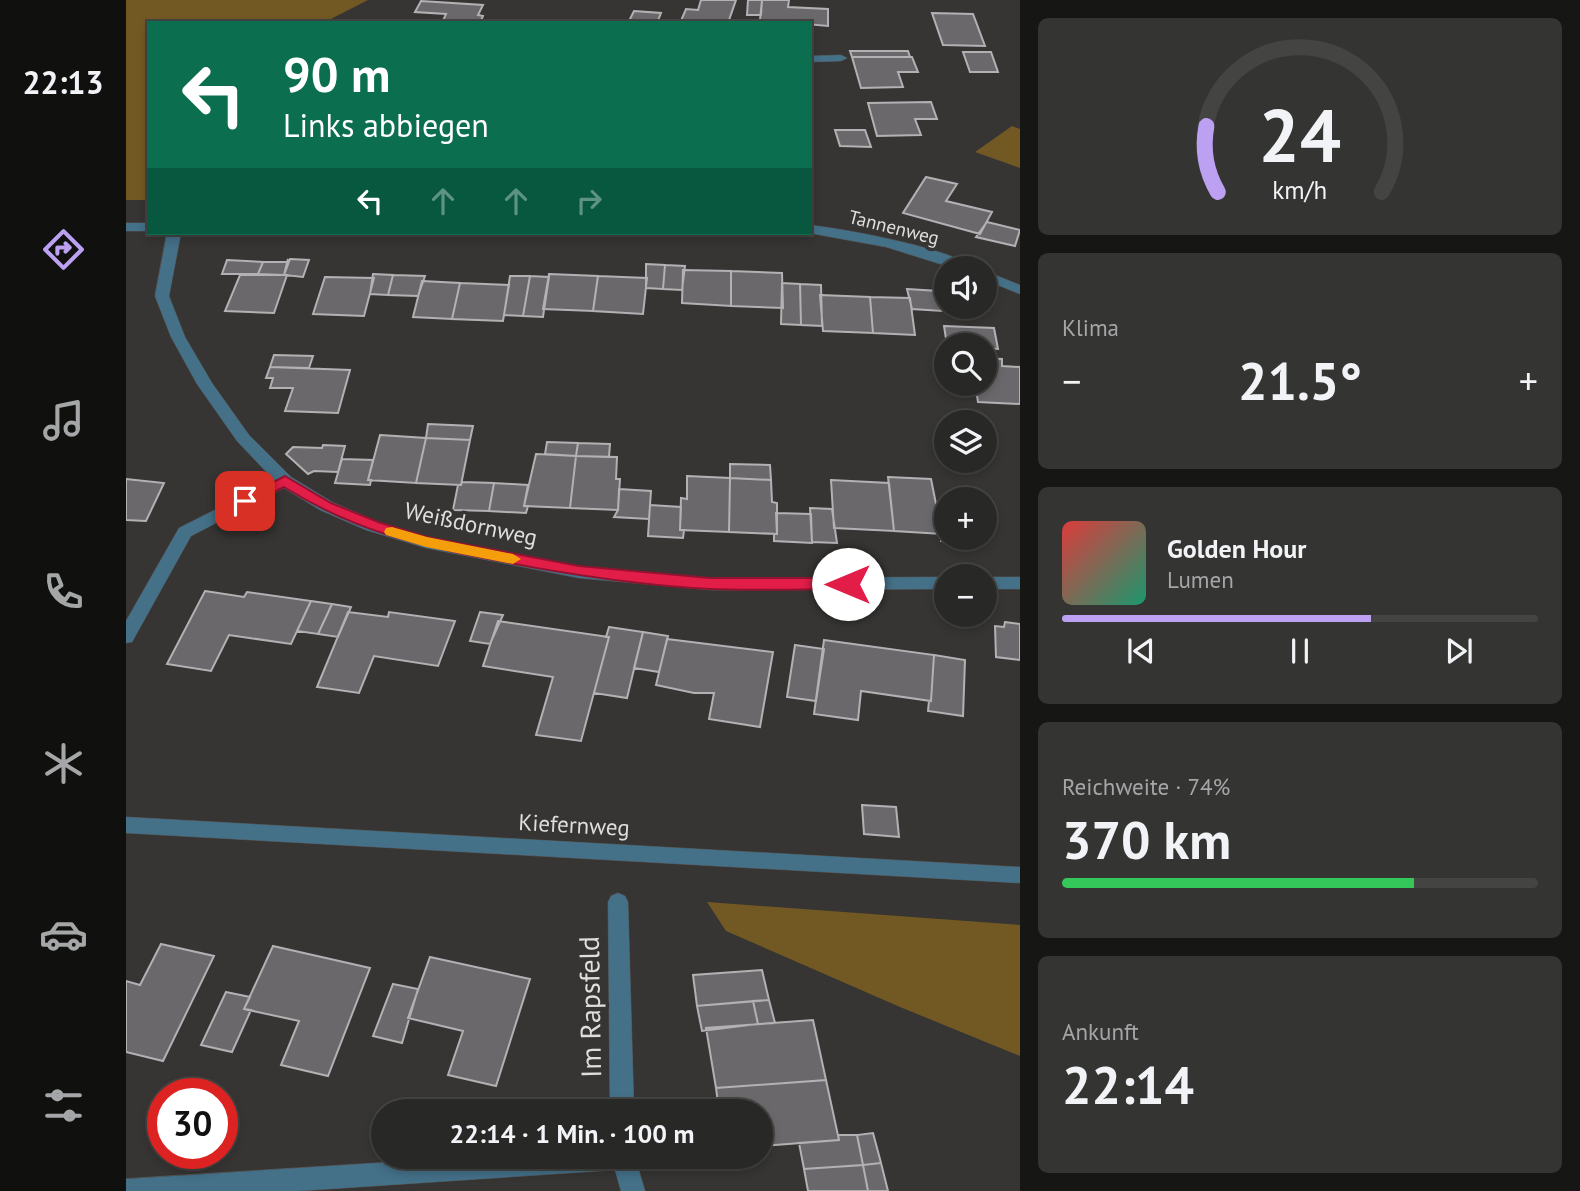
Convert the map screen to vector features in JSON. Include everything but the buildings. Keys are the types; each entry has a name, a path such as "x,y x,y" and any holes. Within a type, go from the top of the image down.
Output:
{"street":[{"path":"812,59 841,58"},
{"path":"126,227 147,227"},
{"name":"Tannenweg","path":"812,229 847,233 899,245 934,257"},
{"name":"Weißdornweg","path":"174,235 162,296 178,337 205,384 243,438 285,481 326,506 383,529 426,542 579,572 710,584 934,583"},
{"path":"997,280 1020,290"},
{"path":"126,637 185,532 285,481"},
{"path":"997,583 1020,583"},
{"name":"Kiefernweg","path":"126,825 1020,875"},
{"name":"Im Rapsfeld","path":"618,902 622,1099"},
{"path":"126,1191 457,1169"},
{"path":"626,1169 633,1191"}],"shaded area":[{"path":"126,0 368,0 327,21 147,21 147,200 126,200"},
{"path":"1012,126 1020,129 1020,168 975,152"},
{"path":"707,902 1020,925 1020,1056 726,931"}],"slow traffic":[{"path":"392,532 426,542 513,559"}],"route":[{"path":"245,501 285,481 326,506 372,526 426,542 579,572 710,584 848,584"}]}
